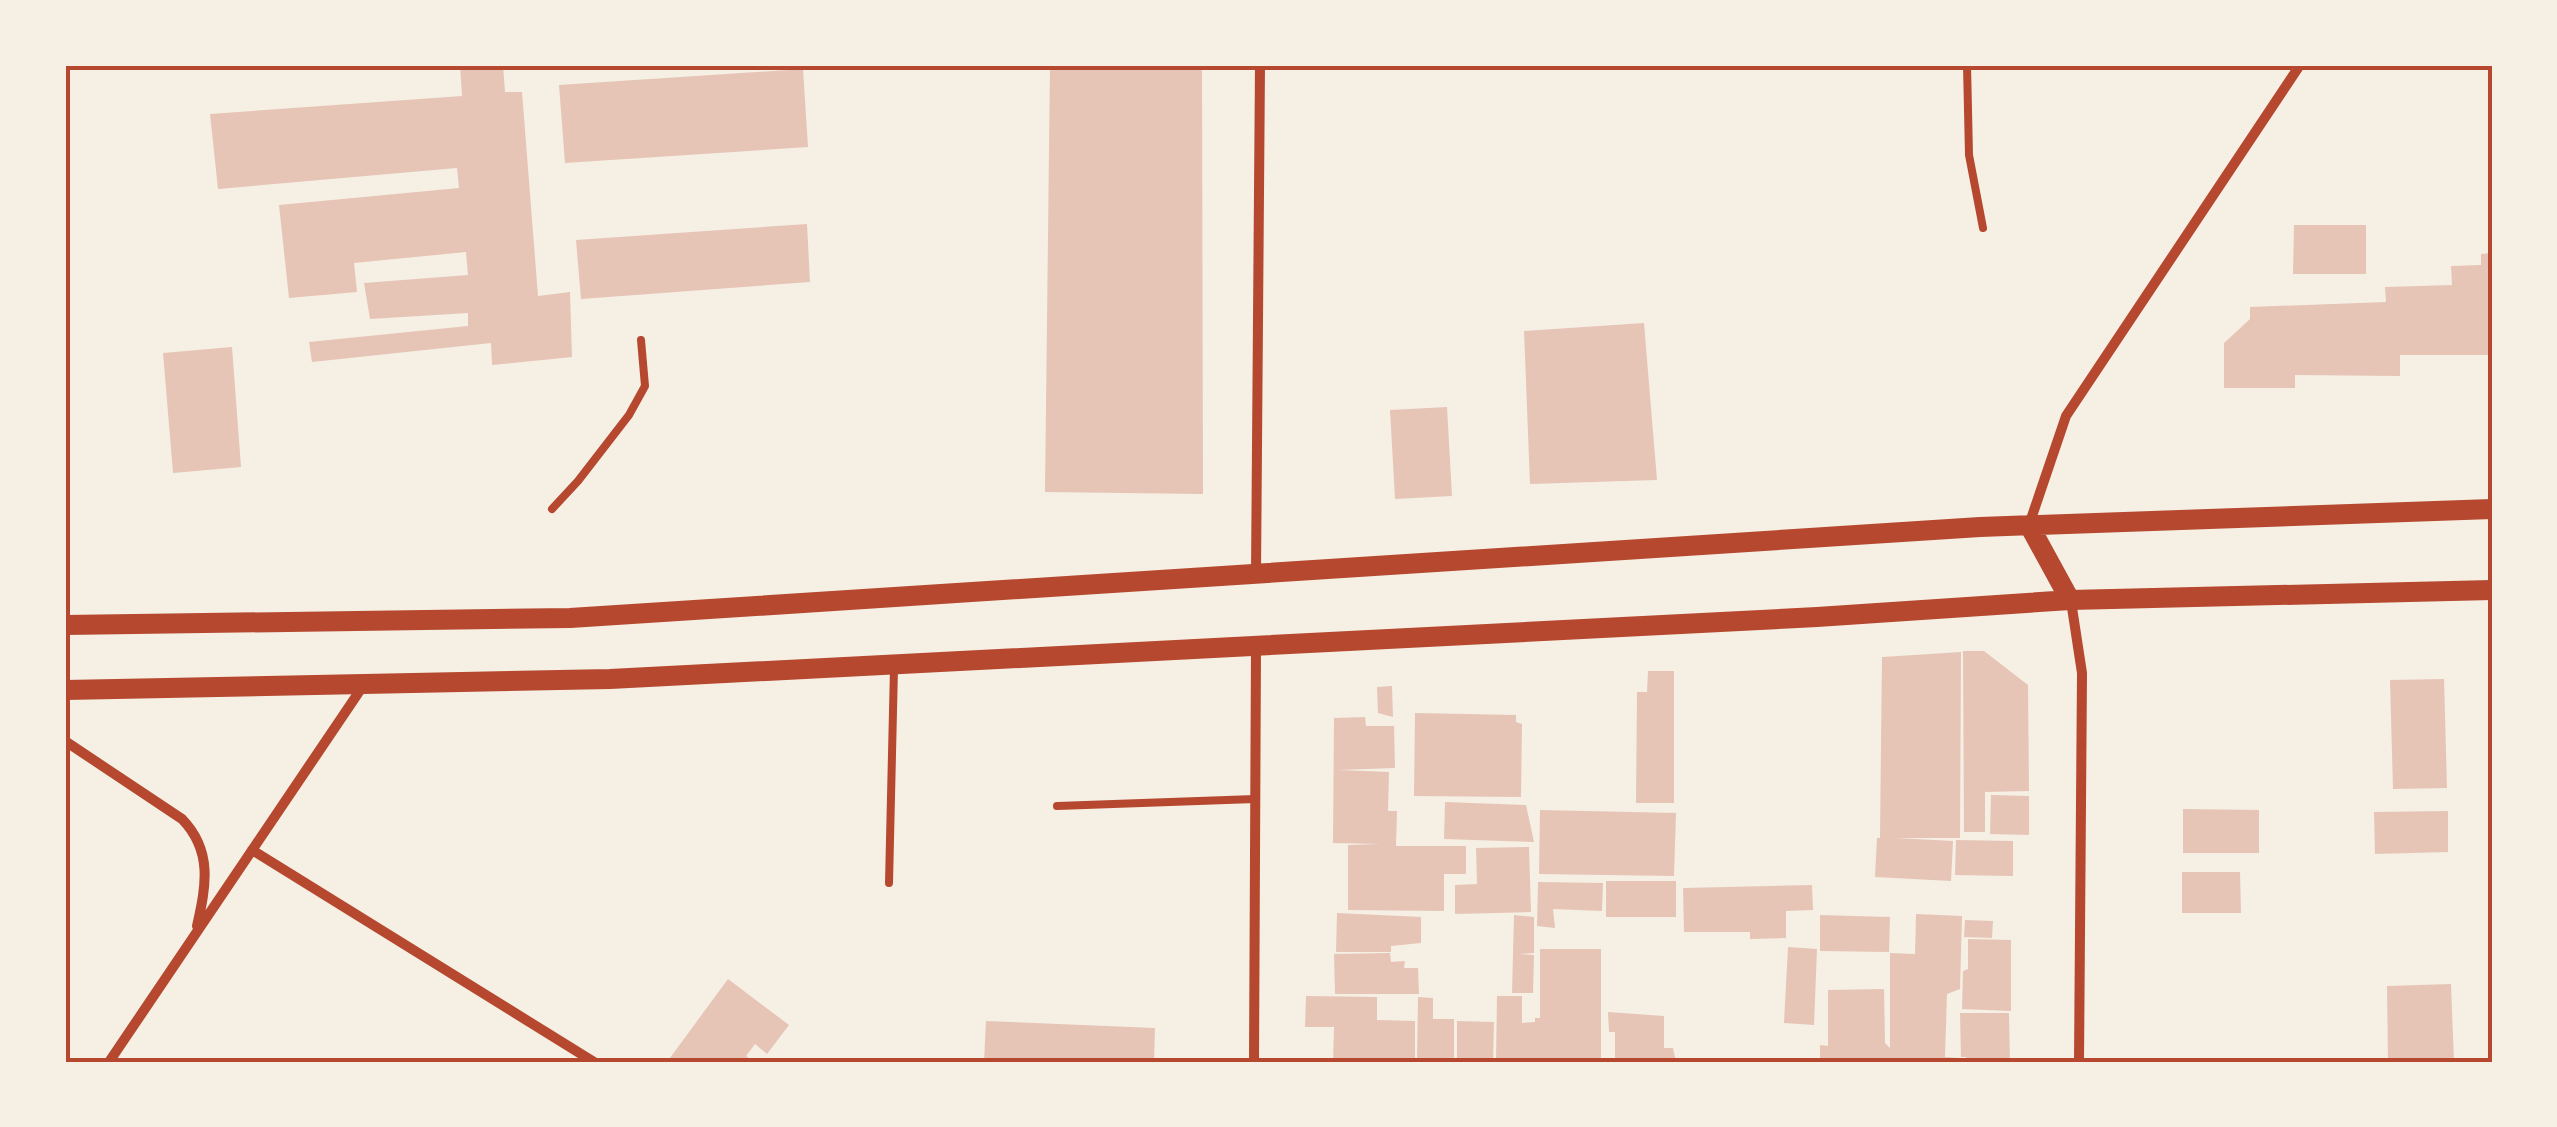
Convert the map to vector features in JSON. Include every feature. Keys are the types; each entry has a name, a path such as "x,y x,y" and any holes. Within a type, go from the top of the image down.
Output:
{"main road":[{"path":"65,625 570,618 2029,525 2492,509"},
{"path":"2029,525 2070,600"},
{"path":"65,690 610,678 1989,608 2070,600 2492,590"}],"street":[{"path":"1256,574 1260,65"},
{"path":"2029,525 2066,416 2300,65"},
{"path":"2070,600 2082,673 2079,1062"},
{"path":"1254,1062 1256,646"},
{"path":"109,1062 364,684"},
{"path":"65,741 182,819 195,832 204,849 206,868 205,892 195,932"},
{"path":"252,850 594,1062"}],"lane":[{"path":"1967,65 1968,154 1983,228"},
{"path":"552,509 630,415 644,386 641,340"},
{"path":"890,883 894,664"},
{"path":"1057,806 1255,800"}],"building":[{"path":"460,65 503,65 505,92 522,92 538,296 570,292 572,357 492,365 491,343 312,362 309,342 468,326 468,313 370,319 364,283 468,275 466,252 354,263 357,292 289,298 279,205 459,188 457,168 218,189 210,114 462,96"},
{"path":"1050,65 1202,65 1203,494 1045,492"},
{"path":"803,69 808,147 565,163 559,85"},
{"path":"807,224 810,282 581,299 576,240"},
{"path":"2294,225 2366,225 2366,274 2293,274"},
{"path":"2492,253 2492,355 2400,355 2400,376 2295,375 2295,388 2224,388 2224,343 2250,319 2250,307 2386,302 2385,287 2452,285 2451,266 2481,265 2481,254"},
{"path":"1644,323 1657,480 1530,484 1524,331"},
{"path":"232,347 241,467 173,473 163,353"},
{"path":"1447,407 1452,496 1395,499 1390,410"},
{"path":"1963,651 1984,651 2028,685 2029,791 1985,792 1985,832 1964,832"},
{"path":"1961,652 1960,838 1896,838 1953,841 1951,881 1875,877 1880,838 1882,657"},
{"path":"1648,671 1674,671 1674,803 1636,803 1637,692 1647,692"},
{"path":"2444,679 2447,788 2393,789 2390,680"},
{"path":"1392,686 1393,717 1378,713 1377,687"},
{"path":"1415,713 1516,715 1516,722 1522,724 1521,797 1414,796"},
{"path":"1365,717 1366,726 1394,726 1395,768 1339,770 1389,772 1388,811 1397,811 1396,846 1466,846 1466,874 1444,874 1444,911 1348,910 1348,845 1380,844 1333,843 1334,718"},
{"path":"1991,795 2029,796 2029,835 1990,834"},
{"path":"1445,802 1526,805 1534,842 1444,839"},
{"path":"2183,809 2259,810 2259,853 2183,853"},
{"path":"1540,810 1676,813 1674,876 1539,874"},
{"path":"2448,811 2448,852 2375,854 2374,812"},
{"path":"1956,840 2013,841 2013,876 1955,875"},
{"path":"1529,847 1531,912 1455,914 1455,885 1477,884 1476,848"},
{"path":"2182,872 2240,872 2241,913 2182,913"},
{"path":"1606,881 1676,881 1676,917 1606,917"},
{"path":"1538,882 1603,883 1602,911 1553,909 1555,928 1537,926"},
{"path":"1812,885 1813,910 1786,911 1786,938 1750,939 1750,932 1684,932 1683,888"},
{"path":"1337,913 1421,917 1421,943 1391,946 1391,952 1336,952"},
{"path":"1916,914 1962,916 1960,989 1947,994 1945,1057 1958,1058 1958,1062 1820,1062 1820,1045 1828,1046 1828,990 1884,989 1885,1043 1890,1048 1890,953 1915,954"},
{"path":"1514,915 1534,917 1534,953 1520,954 1534,955 1533,993 1512,993"},
{"path":"1820,915 1890,917 1889,952 1820,951"},
{"path":"1965,920 1993,921 1992,938 1964,937"},
{"path":"1968,939 2011,940 2011,1011 1962,1009"},
{"path":"1788,947 1817,949 1814,1025 1784,1023"},
{"path":"1540,949 1601,949 1601,1062 1496,1062 1497,996 1522,996 1522,1023 1540,1018"},
{"path":"1390,953 1391,962 1405,961 1404,968 1418,968 1419,994 1335,994 1334,954"},
{"path":"728,979 789,1025 767,1054 755,1044 746,1056 754,1062 667,1062"},
{"path":"2451,984 2454,1062 2388,1062 2387,986"},
{"path":"1306,996 1377,997 1377,1020 1415,1021 1415,1062 1333,1062 1334,1027 1305,1027"},
{"path":"1418,997 1433,998 1433,1019 1454,1019 1454,1062 1417,1062"},
{"path":"1608,1012 1664,1016 1664,1048 1673,1048 1676,1062 1608,1062 1608,1058 1615,1058 1615,1032 1609,1032"},
{"path":"1960,1013 2009,1013 2010,1062 1966,1062 1966,1057 1961,1057"},
{"path":"986,1021 1155,1028 1154,1062 984,1062"},
{"path":"1457,1021 1494,1022 1493,1062 1457,1062"}]}
